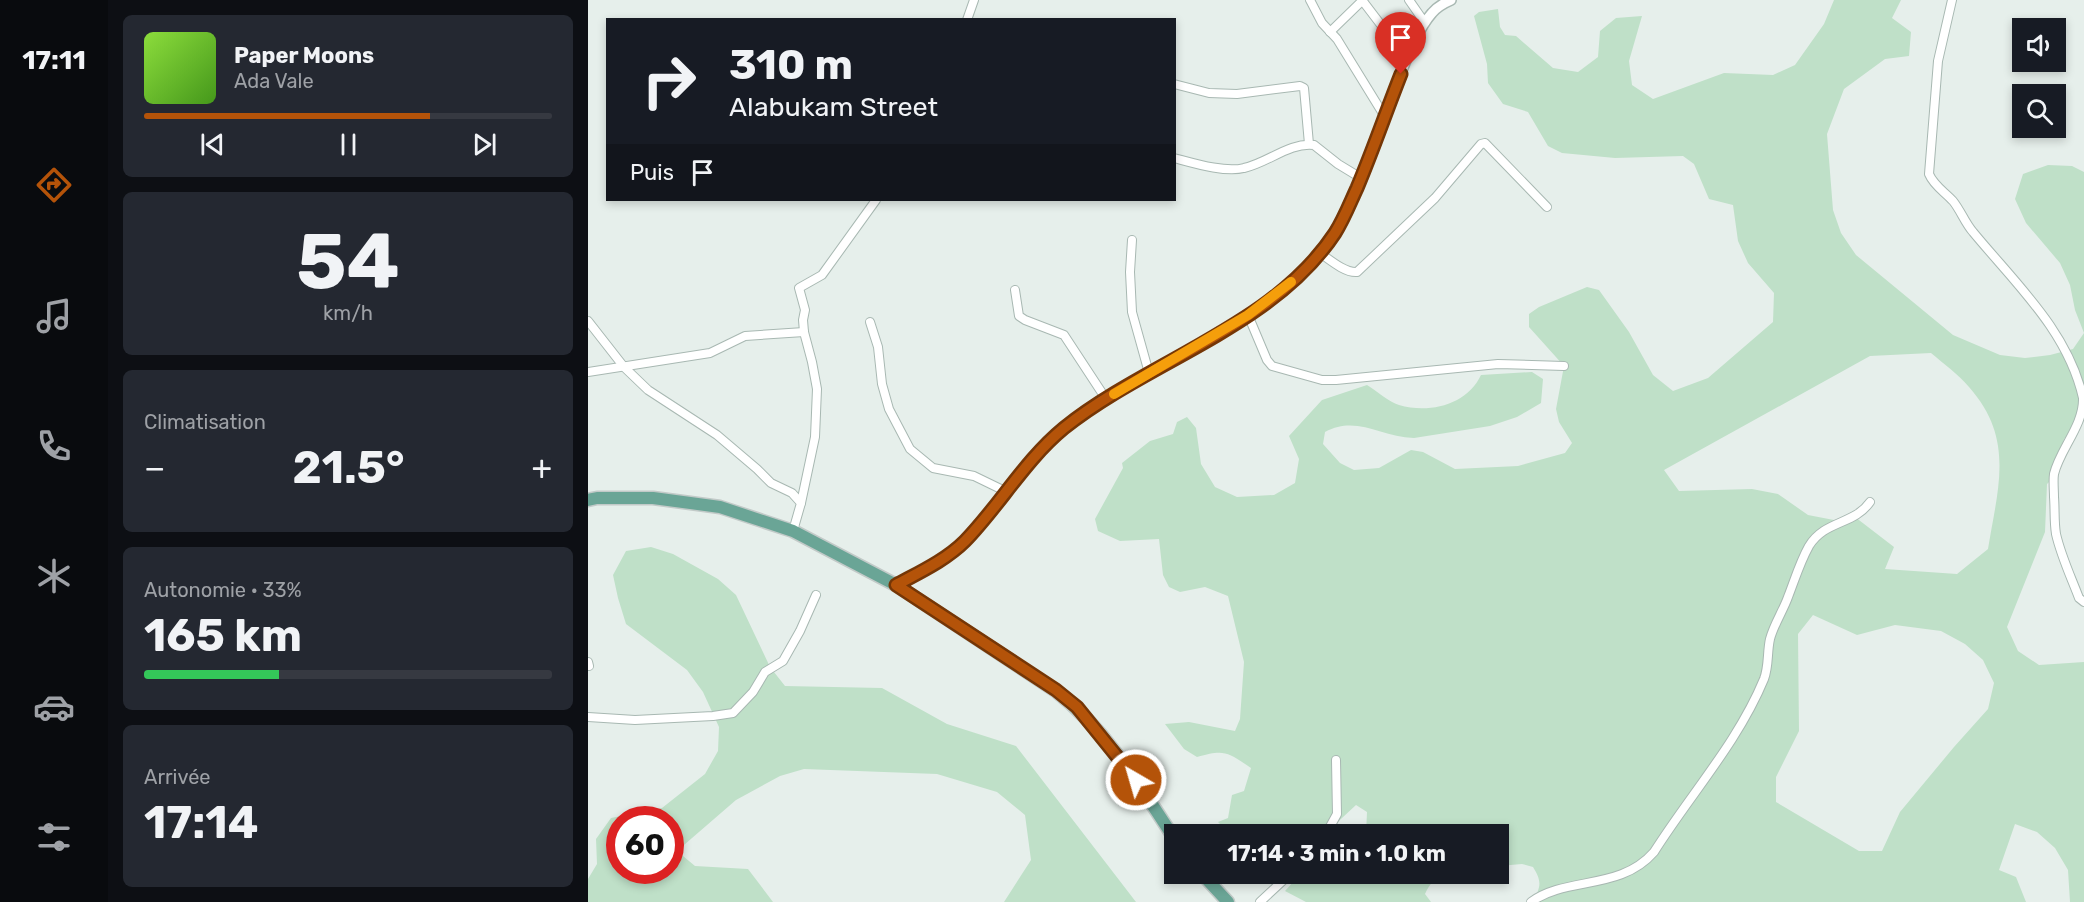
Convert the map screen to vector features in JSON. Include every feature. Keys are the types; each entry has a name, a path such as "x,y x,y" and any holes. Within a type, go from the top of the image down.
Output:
{"main road":[{"path":"588,500 653,498 720,507 793,531 896,585 1056,690 1077,707 1136,780 1165,824"},
{"path":"1211,884 1228,902"}],"street":[{"path":"968,18 974,0"},
{"path":"1310,0 1322,23 1337,39 1385,117"},
{"path":"1329,32 1363,0 1407,59"},
{"path":"1409,0 1425,23"},
{"path":"896,585 931,566 964,542 1023,470 1064,428 1106,399 1248,315 1280,292 1320,253 1336,231 1361,178 1407,59 1425,23 1432,12 1451,0"},
{"path":"1952,0 1938,61 1929,174 1932,181 1954,202 1973,232 2037,306 2050,324 2075,372 2083,400 2083,411 2058,463 2054,477 2056,534 2079,598 2084,602"},
{"path":"1176,85 1209,93 1237,94 1300,86 1304,88 1309,144"},
{"path":"1320,253 1346,270 1357,272 1435,198 1481,144 1485,143 1547,207"},
{"path":"1176,158 1240,169 1286,150 1309,144 1314,145 1361,178"},
{"path":"793,531 815,437 816,400 813,368 802,320 805,310 799,288 822,275 875,201"},
{"path":"1132,240 1132,312 1149,373"},
{"path":"1015,290 1019,316 1064,335 1106,399"},
{"path":"1248,315 1267,360 1272,366 1322,380 1376,377 1498,364 1564,366"},
{"path":"588,321 624,367 648,390 717,435 766,479 792,493 801,503"},
{"path":"870,322 880,356 882,384 889,409 910,449 933,468 974,476 1007,492"},
{"path":"588,372 710,353 745,336 804,332"},
{"path":"1531,902 1545,893 1604,881 1639,865 1654,852 1742,724 1764,678 1770,638 1798,567 1810,545 1822,530 1839,521 1855,517 1870,502"},
{"path":"588,717 635,720 733,713 753,692 765,672 783,661 800,632 816,595"},
{"path":"1332,824 1337,814 1336,760"},
{"path":"1260,902 1279,884"}],"green space":[{"path":"1834,0 1901,0 1892,18 1911,32 1909,56 1885,59 1844,89 1827,134 1833,210 1841,233 1856,255 1953,335 2000,355 2025,358 2073,349 2084,333 2084,415 2064,439 2054,477 2047,484 2045,532 2007,627 2018,651 2039,665 2084,662 2084,902 2070,902 2068,870 2055,848 2037,832 2015,824 1999,870 2016,877 2026,902 1533,902 1539,885 1538,877 1533,867 1522,864 1509,865 1509,824 1366,824 1367,812 1356,805 1336,824 1220,824 1218,822 1228,818 1232,795 1244,791 1251,768 1226,754 1214,753 1197,757 1184,749 1165,724 1189,722 1235,731 1240,719 1244,662 1228,596 1205,587 1180,592 1169,587 1163,575 1159,539 1120,541 1098,531 1095,519 1123,468 1122,463 1150,441 1173,434 1177,422 1187,417 1196,428 1201,464 1215,487 1237,497 1274,495 1295,483 1299,459 1289,436 1322,400 1367,385 1399,405 1411,408 1434,407 1446,405 1467,394 1481,375 1532,372 1543,379 1541,403 1517,417 1490,426 1414,438 1358,426 1337,427 1325,432 1323,444 1340,463 1354,470 1379,468 1411,450 1423,452 1455,469 1518,466 1565,453 1572,443 1559,422 1556,409 1564,366 1529,327 1529,314 1539,307 1587,287 1599,290 1629,332 1653,375 1673,391 1708,378 1773,322 1774,293 1748,263 1738,241 1733,205 1709,199 1694,164 1683,156 1615,158 1562,153 1548,146 1528,112 1503,104 1488,83 1487,64 1474,16 1479,12 1498,9 1500,27 1505,35 1516,36 1553,68 1578,72 1598,57 1600,31 1616,18 1642,16 1629,61 1632,85 1653,99 1724,73 1773,75 1795,65 1824,24","holes":["1931,353 1965,382 1983,406 1993,426 1998,445 1999,464 1999,484 1988,549 1957,574 1885,569 1894,547 1855,517 1839,521 1808,515 1778,494 1752,489 1679,491 1664,470 1870,356","1813,615 1857,635 1895,625 1941,631 1965,644 1983,660 1994,683 1988,709 1900,812 1882,851 1859,851 1776,802 1776,777 1799,731 1798,634"]},
{"path":"2048,165 2072,166 2084,172 2084,333 2075,310 2070,285 2060,263 2026,223 2015,199 2023,174"},
{"path":"651,547 673,554 718,579 736,595 770,667 785,686 882,688 947,724 1016,746 1136,902 1004,902 1031,860 1025,815 997,792 937,774 804,769 780,776 736,800 684,845 684,806 665,806 705,774 718,751 719,727 703,692 687,670 626,624 613,575 626,551"},
{"path":"606,825 606,884 684,884 684,857 695,866 748,869 773,902 588,902 588,879 597,864 596,839"},
{"path":"1291,884 1431,884 1425,894 1431,902 1306,902 1285,891"}],"slow traffic":[{"path":"1114,394 1248,315 1291,282"}],"route":[{"path":"1136,780 1077,707 1056,690 896,585 931,566 964,542 1023,470 1064,428 1121,389 1248,315 1280,292 1315,259 1343,219 1401,74"}]}
